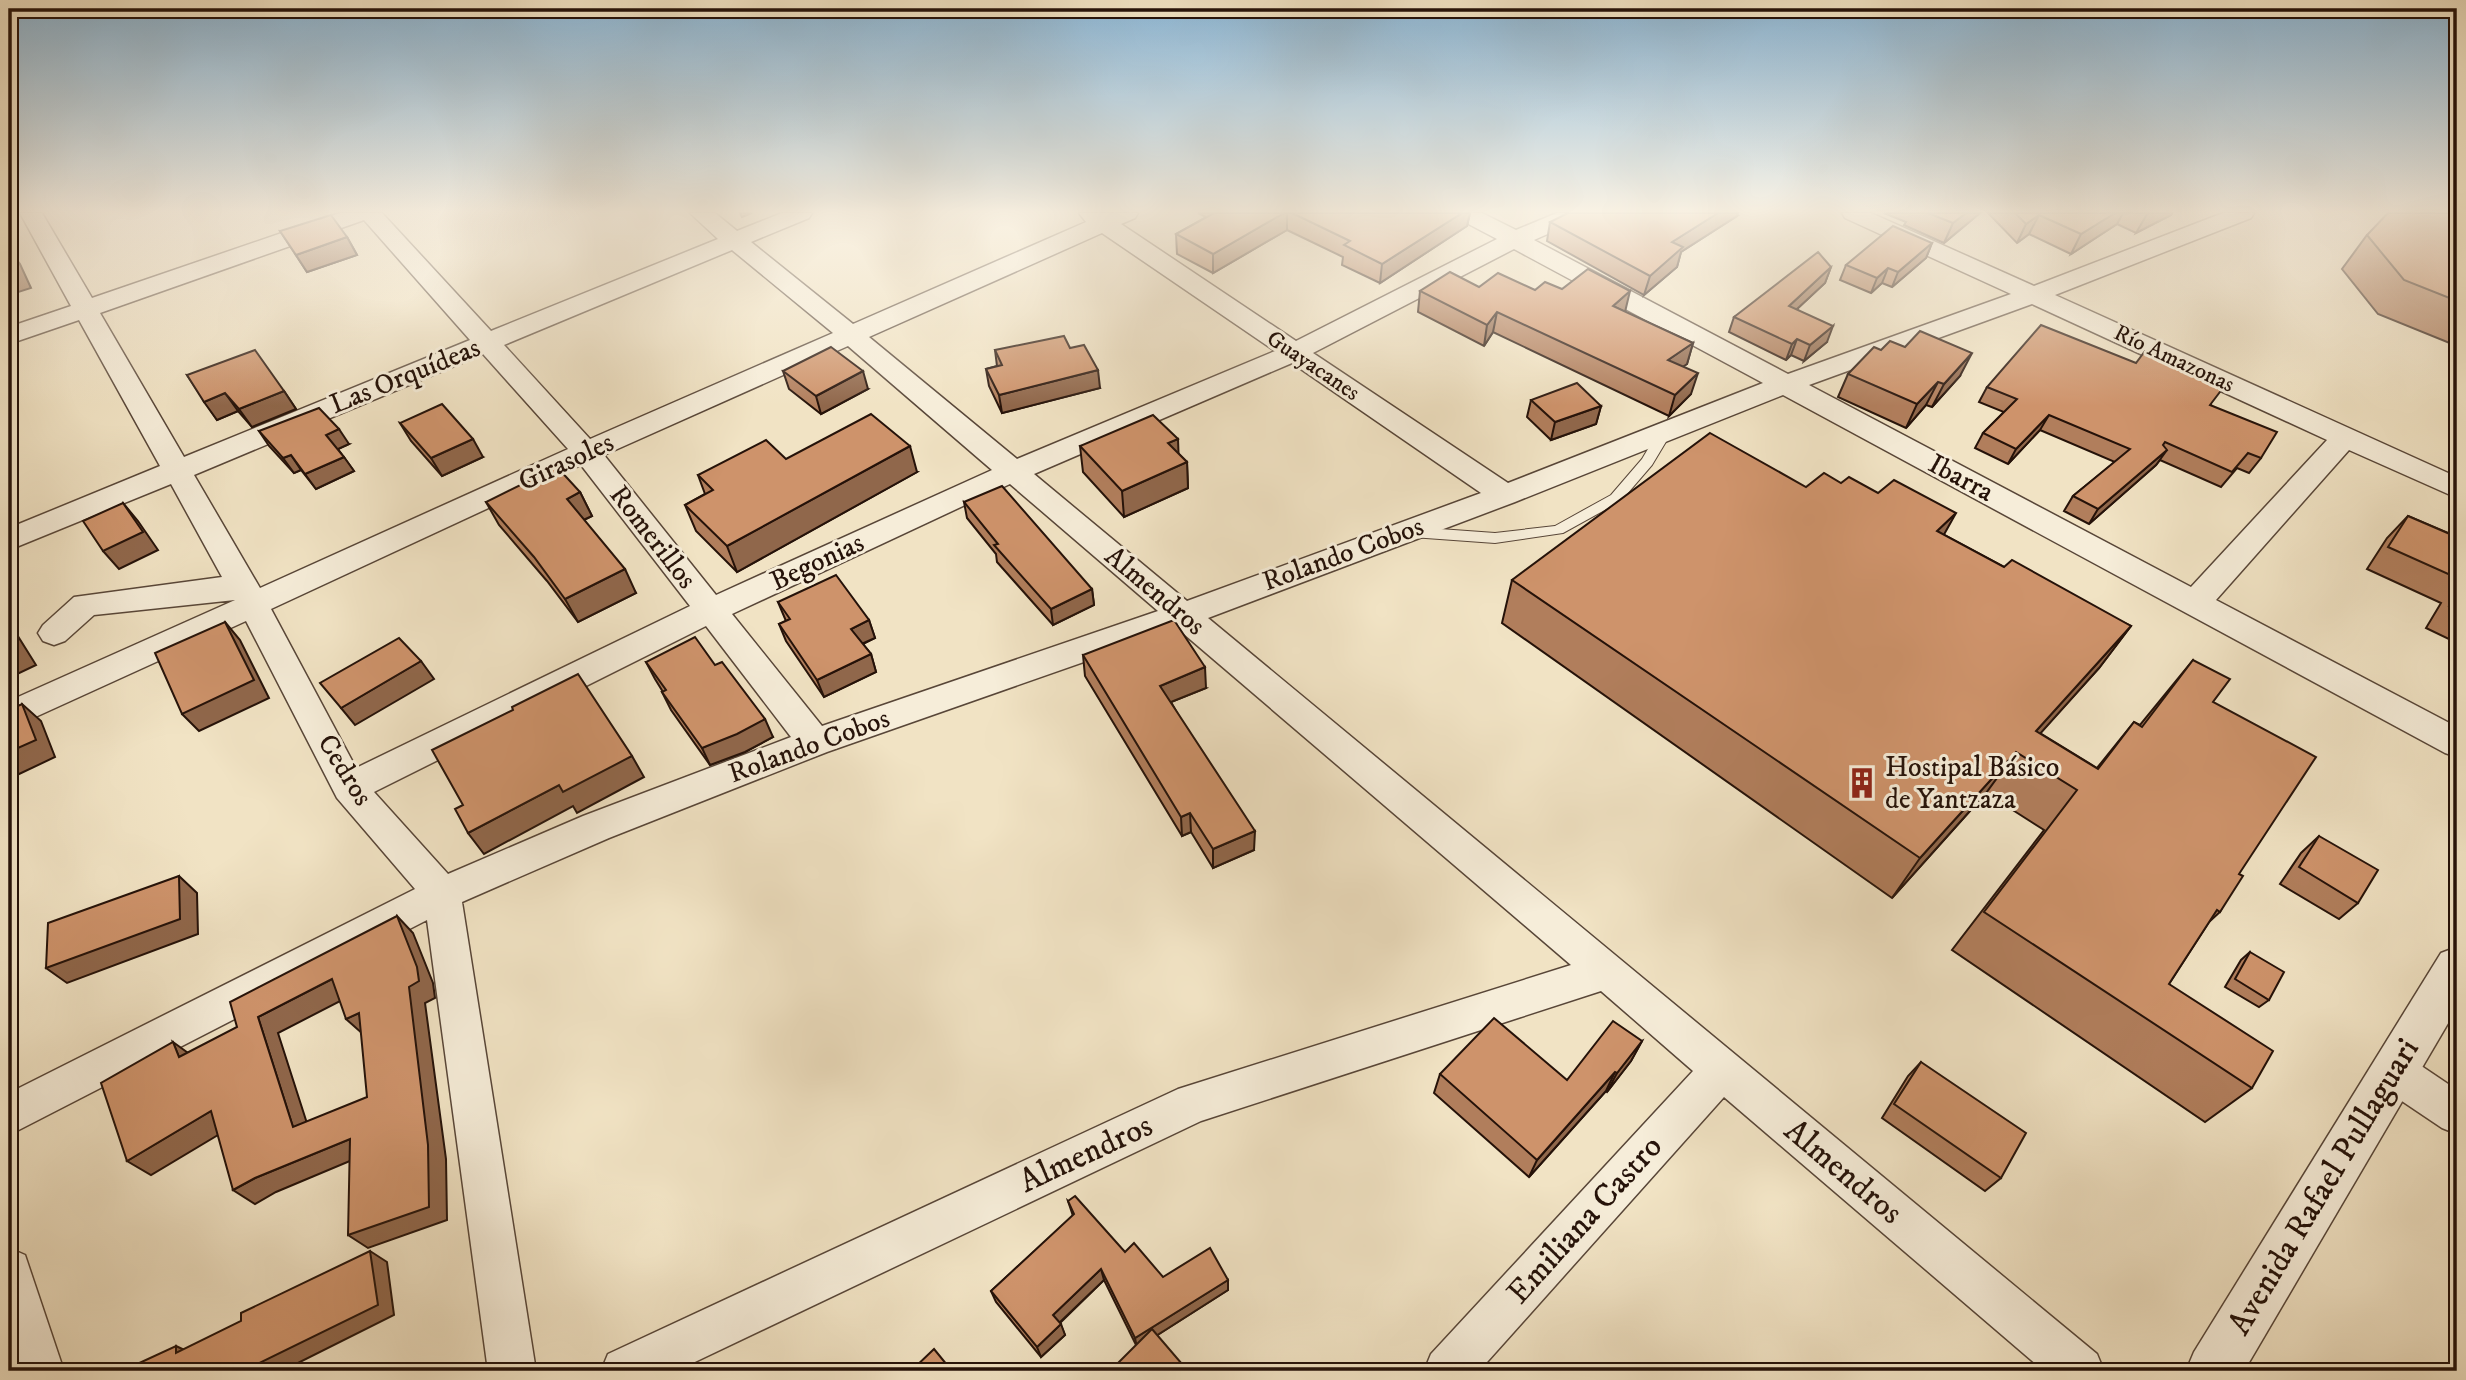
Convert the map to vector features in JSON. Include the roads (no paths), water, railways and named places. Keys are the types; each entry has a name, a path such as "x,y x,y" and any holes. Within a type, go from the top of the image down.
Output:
{"street":[{"name":"Cedros","path":"68,277 248,596 349,788 442,894"},
{"path":"9,336 176,277"},
{"name":"Romerillos","path":"428,277 586,452 816,742"},
{"name":"Las Orquídeas","path":"9,540 644,277"},
{"name":"Almendros","path":"780,277 2080,1371"},
{"name":"Girasoles","path":"9,716 248,596 586,452 974,277"},
{"name":"Guayacanes","path":"1190,277 1293,353 1505,495"},
{"name":"Begonias","path":"349,788 711,610 1012,471 1293,353 1441,277"},
{"name":"Ibarra","path":"1585,277 2457,743"},
{"name":"Río Amazonas","path":"1998,277 2457,488"},
{"name":"Rolando Cobos","path":"9,1115 442,894 596,827 816,742 1182,615 1505,495 1786,384 2077,277"},
{"path":"2195,603 2345,437"},
{"path":"54,633 85,605 248,596"},
{"path":"442,894 512,1371"},
{"name":"Avenida Rafael Pullaguari","path":"2213,1371 2457,967"},
{"name":"Almendros","path":"625,1371 1193,1103 1606,972"},
{"name":"Emiliana Castro","path":"1448,1371 1721,1069"},
{"path":"2393,1072 2457,1114"},
{"path":"9,1271 40,1371"}],"lane":[{"path":"1403,531 1495,538 1558,530 1616,498 1647,463 1666,430"}],"place":[{"name":"Hostipal Básico de Yantzaza","path":"1862,783"}]}
